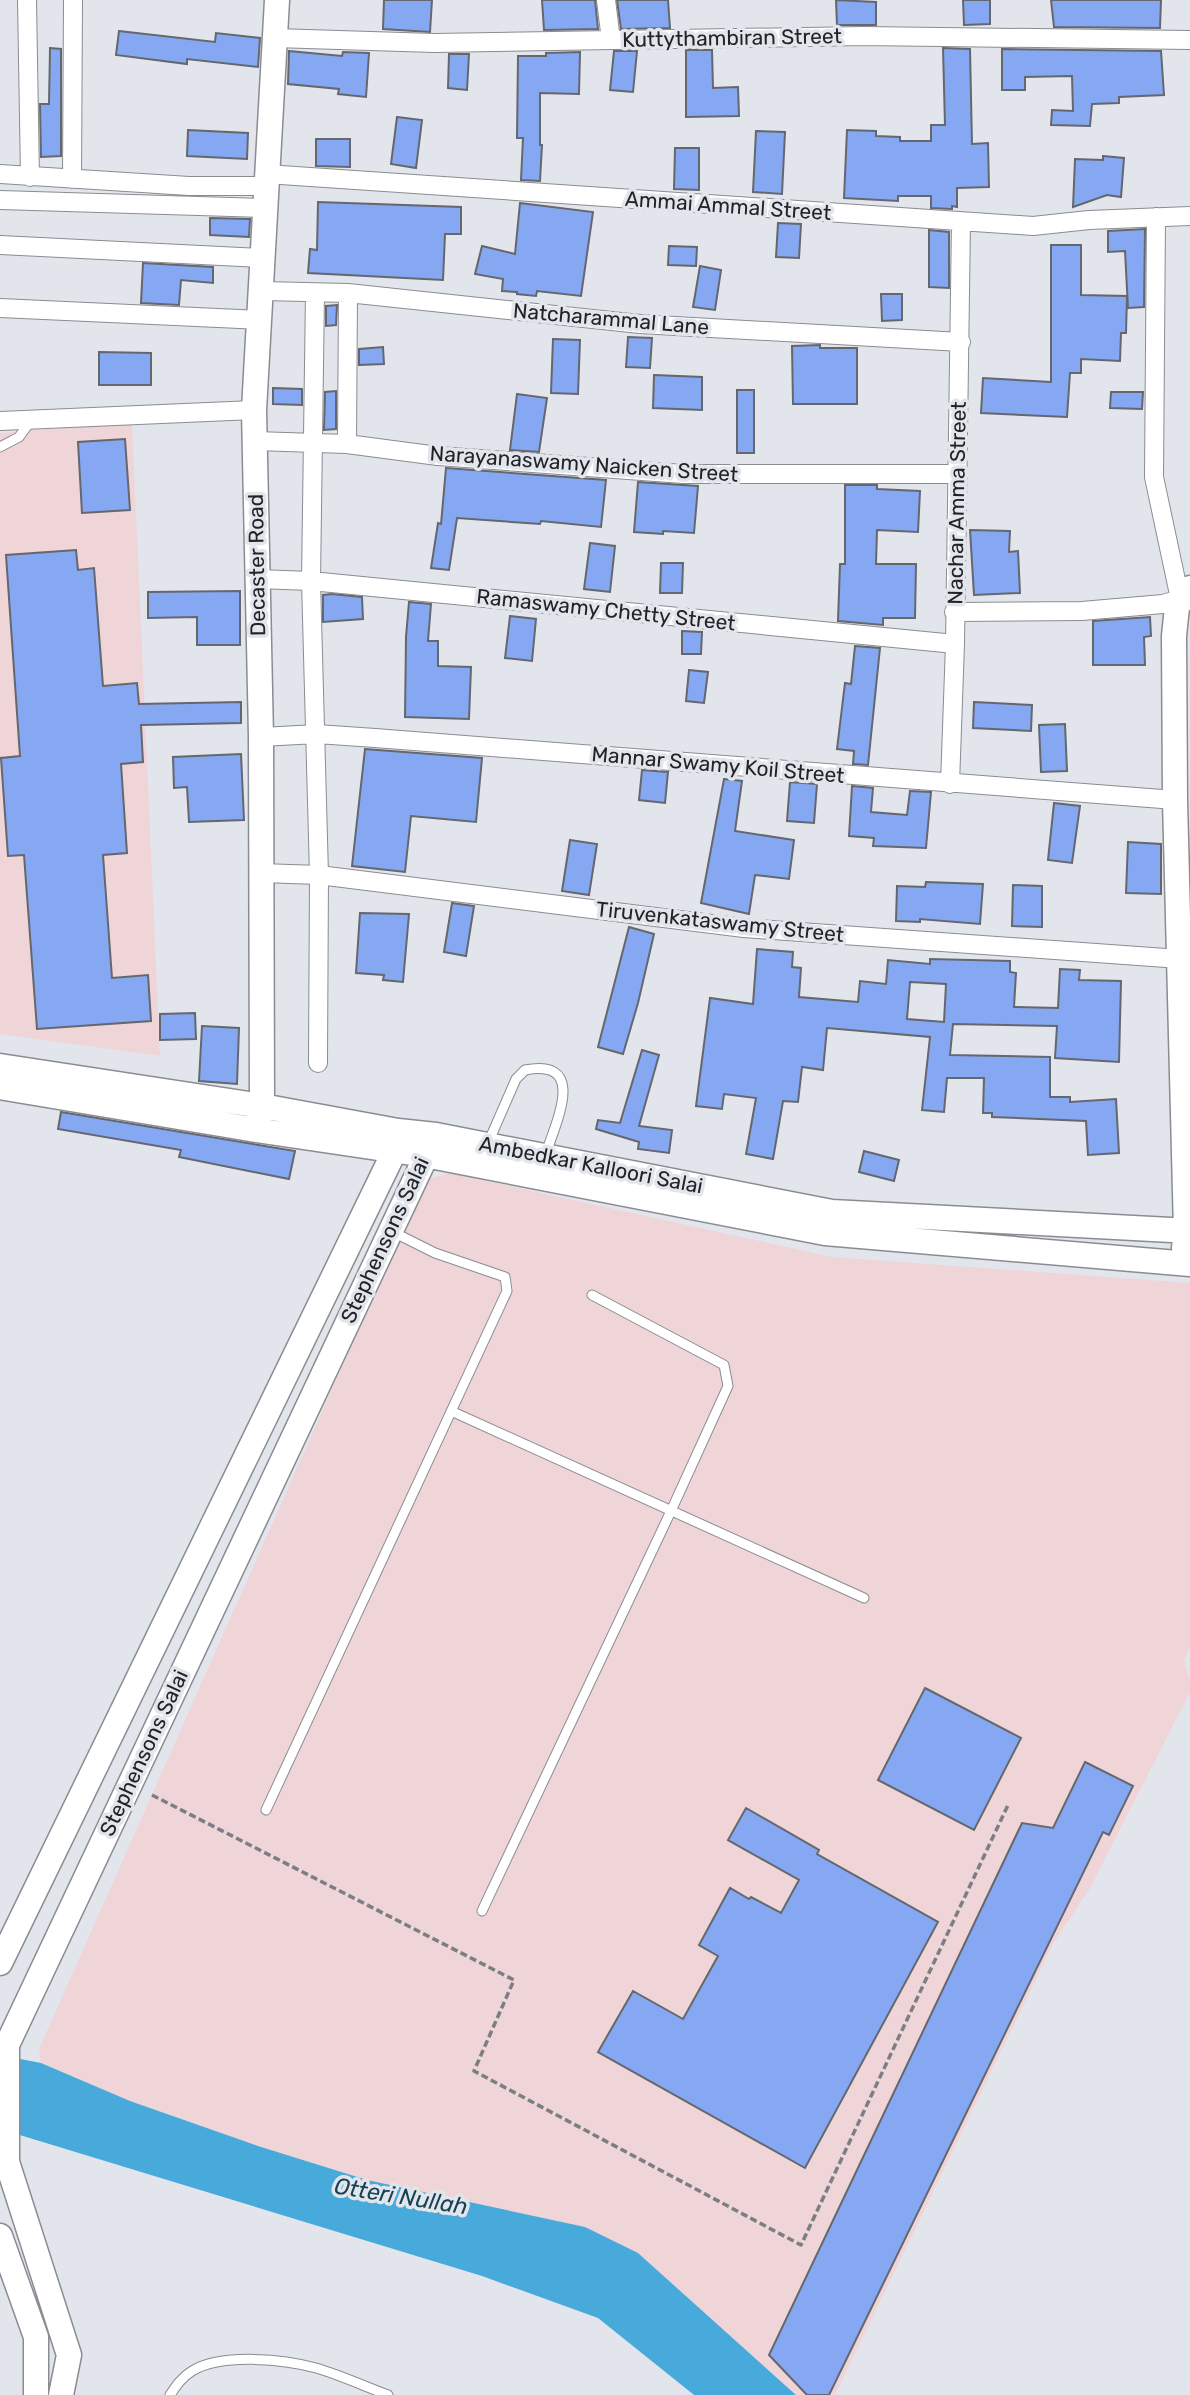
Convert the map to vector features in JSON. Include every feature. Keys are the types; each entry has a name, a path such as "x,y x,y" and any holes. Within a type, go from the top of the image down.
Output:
{"main road":[{"name":"Decaster Road","path":"259,1118 261,737 254,410 277,0"},
{"path":"1185,594 1177,607 1174,636 1175,800 1188,1231 1186,1264"},
{"name":"Ambedkar Kalloori Salai","path":"0,1066 259,1118"},
{"name":"Ambedkar Kalloori Salai","path":"0,1087 259,1118 430,1144 825,1233 1186,1264"},
{"name":"Stephensons Salai","path":"0,1963 397,1140"},
{"name":"Ambedkar Kalloori Salai","path":"430,1144 487,1144 832,1212 1188,1231"},
{"name":"Stephensons Salai","path":"61,2395 69,2355 7,2162 7,2045 430,1144"},
{"path":"0,2236 36,2337 36,2395"}],"street":[{"path":"27,0 30,177"},
{"path":"72,179 73,0"},
{"path":"606,0 611,40"},
{"name":"Kuttythambiran Street","path":"275,38 435,43 863,36 1190,40"},
{"path":"0,174 265,189"},
{"path":"0,200 265,189"},
{"name":"Ammai Ammal Street","path":"265,189 1033,226 1190,216"},
{"path":"954,612 1082,611 1163,604 1185,594 1154,477 1157,217"},
{"name":"Nachar Amma Street","path":"950,784 961,342 961,222"},
{"path":"0,245 262,258"},
{"name":"Natcharammal Lane","path":"262,291 348,293 640,324 961,342"},
{"path":"315,293 311,581 317,734 318,1063"},
{"path":"347,444 348,293"},
{"path":"0,308 259,320"},
{"path":"0,421 254,410"},
{"name":"Narayanaswamy Naicken Street","path":"255,441 313,441 438,456 682,474 956,474"},
{"name":"Ramaswamy Chetty Street","path":"257,579 311,581 955,645"},
{"name":"Mannar Swamy Koil Street","path":"261,737 317,734 1175,800"},
{"name":"Tiruvenkataswamy Street","path":"261,873 319,875 744,928 1180,959"}],"lane":[{"path":"0,447 19,438 33,418"},
{"path":"487,1144 516,1079 525,1070 547,1070 555,1072 563,1080 564,1094 545,1156"},
{"path":"266,1810 507,1292 505,1277 435,1253 390,1231"},
{"path":"482,1911 728,1387 724,1366 592,1296"},
{"path":"451,1411 864,1598"},
{"path":"170,2395 177,2383 193,2370 236,2360 281,2362 316,2368 387,2395"}],"path":[{"path":"152,1796 514,1980 474,2071 801,2245 1009,1803"}],"shaded area":[{"path":"132,422 160,1056 0,1034 0,433"},
{"path":"450,1173 832,1257 1190,1283 1190,1646 1184,1660 1190,1692 1089,1890 1053,1944 835,2395 796,2395 638,2253 367,2180 258,2146 130,2101 41,2063 39,2049 425,1180"}],"water":[{"name":"Otteri Nullah","path":"0,2055 41,2063 130,2101 258,2146 367,2180 585,2227 638,2253 796,2395 694,2395 598,2318 482,2276 0,2129"}],"building":[{"path":"384,0 432,0 430,32 383,29"},
{"path":"542,0 595,0 598,29 544,30"},
{"path":"617,0 668,0 670,28 621,29"},
{"path":"836,0 876,2 876,25 837,25"},
{"path":"963,0 990,0 990,24 964,25"},
{"path":"1051,0 1161,0 1160,28 1054,27"},
{"path":"119,31 215,42 216,33 260,38 258,67 187,59 187,64 116,55"},
{"path":"50,48 61,49 61,156 41,157 40,104 49,104"},
{"path":"943,48 970,49 972,144 988,143 989,187 957,188 957,207 952,206 952,209 931,208 931,196 898,196 898,201 844,198 847,130 876,131 876,136 900,137 900,141 931,141 931,125 945,125"},
{"path":"1002,49 1161,51 1164,95 1119,97 1119,103 1092,104 1090,126 1051,125 1052,110 1073,111 1072,76 1025,77 1025,90 1002,90"},
{"path":"686,50 712,50 713,88 738,87 739,116 686,117"},
{"path":"289,51 342,56 343,52 369,53 366,97 338,94 339,89 288,84"},
{"path":"614,51 637,51 633,92 610,90"},
{"path":"580,52 579,94 540,93 540,181 521,180 523,138 517,138 518,56"},
{"path":"449,54 469,54 467,90 448,88"},
{"path":"397,117 422,120 416,168 391,164"},
{"path":"188,130 248,133 247,159 187,156"},
{"path":"756,131 785,132 782,194 753,192"},
{"path":"316,139 350,139 350,167 316,166"},
{"path":"675,148 699,148 699,190 674,189"},
{"path":"1103,156 1124,158 1121,197 1107,195 1073,207 1075,159 1103,160"},
{"path":"318,202 461,207 461,234 445,234 443,280 308,273 310,249 317,250"},
{"path":"520,203 593,212 581,296 537,291 536,296 502,291 503,279 475,274 482,246 515,254"},
{"path":"210,218 250,219 249,237 210,235"},
{"path":"778,223 801,224 799,258 776,257"},
{"path":"1145,229 1144,307 1128,308 1125,251 1108,252 1108,231"},
{"path":"929,230 949,232 949,288 929,287"},
{"path":"1051,245 1081,245 1081,295 1127,296 1126,333 1121,333 1120,361 1081,359 1081,373 1070,373 1067,417 981,413 983,378 1051,382"},
{"path":"669,246 697,247 696,266 668,265"},
{"path":"143,263 213,267 213,283 181,280 179,305 141,303"},
{"path":"700,266 721,270 715,310 693,307"},
{"path":"881,294 902,294 902,320 882,321"},
{"path":"337,305 336,325 326,326 326,306"},
{"path":"628,337 652,338 650,368 626,367"},
{"path":"553,339 580,340 578,394 551,393"},
{"path":"820,345 820,348 857,348 857,404 793,404 792,346"},
{"path":"383,347 384,364 359,365 359,349"},
{"path":"99,352 151,353 151,385 99,385"},
{"path":"654,375 702,377 702,410 653,408"},
{"path":"273,388 302,389 302,405 273,404"},
{"path":"737,390 754,390 754,453 737,453"},
{"path":"336,391 336,429 324,430 325,392"},
{"path":"1111,392 1143,392 1142,409 1110,408"},
{"path":"517,394 547,398 539,452 510,450"},
{"path":"125,439 130,510 82,513 78,442"},
{"path":"446,468 606,480 601,527 541,521 540,524 457,518 449,570 431,568 438,523 441,524"},
{"path":"638,482 698,486 694,533 634,532"},
{"path":"845,485 877,485 877,489 920,491 918,532 877,530 876,564 916,564 915,618 883,618 883,625 838,621 840,564 845,564"},
{"path":"970,530 1010,531 1009,552 1018,551 1020,593 974,595"},
{"path":"590,543 615,546 610,592 584,589"},
{"path":"76,550 78,570 94,568 103,686 137,683 139,704 241,702 241,723 141,725 143,762 121,764 127,853 103,855 112,978 148,975 151,1021 37,1029 24,855 8,856 1,758 20,756 6,555"},
{"path":"661,563 683,563 682,593 660,593"},
{"path":"240,591 240,645 197,645 197,617 148,618 148,592"},
{"path":"323,595 362,597 363,619 323,622"},
{"path":"409,602 431,604 428,641 438,641 438,666 471,667 469,719 405,717"},
{"path":"510,616 536,619 532,661 505,658"},
{"path":"1150,617 1151,636 1144,637 1145,665 1093,665 1093,621"},
{"path":"682,631 702,632 701,654 682,654"},
{"path":"855,646 880,648 868,765 853,764 854,751 837,749 845,683 851,684"},
{"path":"689,670 708,672 704,703 686,701"},
{"path":"974,702 1032,705 1031,731 973,728"},
{"path":"1065,724 1067,771 1041,772 1039,725"},
{"path":"365,749 482,758 476,822 411,816 405,872 352,866"},
{"path":"241,754 244,820 189,822 187,787 174,788 173,757"},
{"path":"642,770 668,772 665,803 639,800"},
{"path":"724,779 742,781 735,831 794,840 789,879 755,875 749,914 701,903"},
{"path":"790,782 817,784 814,823 787,821"},
{"path":"852,786 873,788 871,812 907,815 910,791 931,792 926,848 873,846 874,838 849,836"},
{"path":"1054,803 1080,806 1072,863 1048,860"},
{"path":"570,840 597,844 589,895 562,891"},
{"path":"1128,842 1161,844 1161,894 1126,893"},
{"path":"926,882 983,884 980,924 920,919 920,922 896,921 897,886 925,887"},
{"path":"1013,885 1042,886 1042,927 1012,926"},
{"path":"452,903 474,906 466,956 444,952"},
{"path":"360,913 409,914 403,982 383,980 384,975 356,973"},
{"path":"629,927 654,934 623,1054 598,1047"},
{"path":"757,949 793,952 792,967 801,968 799,997 858,1002 860,981 886,984 888,960 930,964 930,959 1010,961 1010,972 1016,973 1014,1007 1058,1008 1060,969 1080,970 1079,980 1121,981 1119,1062 1055,1058 1057,1026 953,1024 950,1055 1050,1057 1050,1097 1070,1097 1070,1102 1116,1099 1119,1153 1088,1155 1086,1121 992,1117 992,1113 983,1113 984,1078 947,1078 944,1112 922,1110 930,1037 827,1028 823,1070 802,1067 798,1102 783,1101 773,1159 746,1154 756,1098 724,1094 722,1109 696,1106 710,998 753,1004","holes":["910,982 946,984 944,1022 907,1019"]},
{"path":"195,1013 196,1039 160,1040 160,1014"},
{"path":"202,1026 239,1028 237,1084 199,1081"},
{"path":"642,1050 659,1055 639,1126 672,1130 669,1153 638,1149 639,1142 596,1129 598,1120 620,1123"},
{"path":"61,1112 295,1151 289,1179 179,1157 181,1150 58,1129"},
{"path":"864,1151 899,1160 894,1181 859,1172"},
{"path":"925,1688 1021,1738 974,1830 878,1780"},
{"path":"1085,1762 1133,1786 1109,1835 1103,1832 829,2395 807,2395 769,2355 1022,1823 1053,1828"},
{"path":"746,1808 819,1850 817,1854 938,1922 805,2168 598,2052 633,1991 683,2019 718,1956 699,1945 730,1888 781,1913 799,1880 728,1840"}]}
